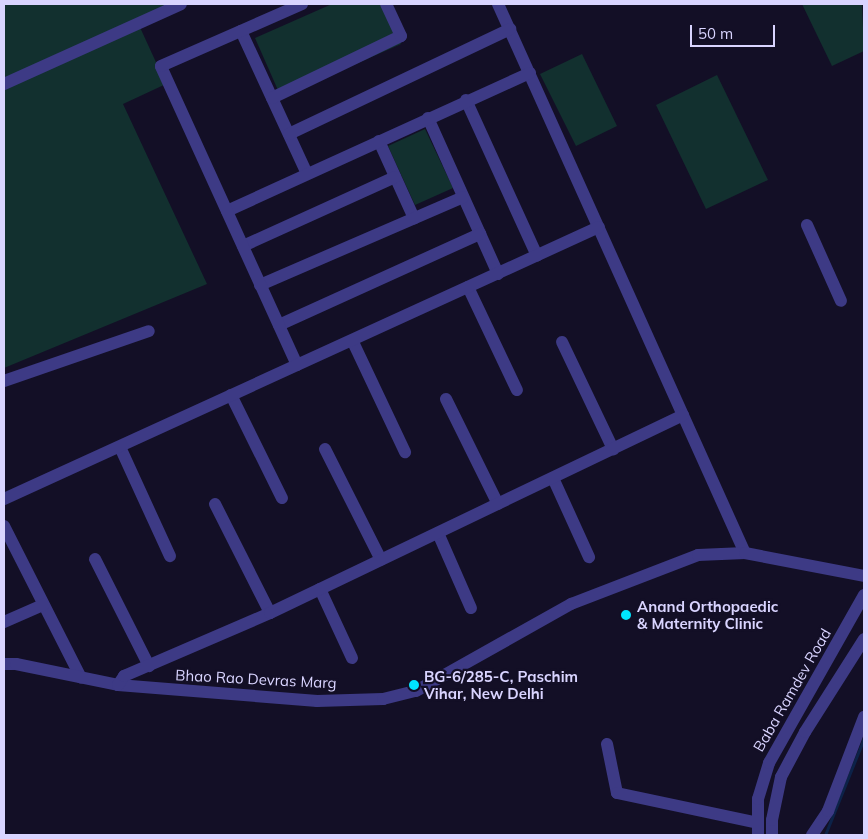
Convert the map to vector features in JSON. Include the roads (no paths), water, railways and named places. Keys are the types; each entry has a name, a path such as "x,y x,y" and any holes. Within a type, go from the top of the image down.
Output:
{"street":[{"path":"4,84 181,4"},
{"path":"297,365 162,66 302,4"},
{"path":"272,98 400,36 386,4"},
{"path":"498,4 745,553"},
{"path":"289,134 510,29"},
{"path":"241,31 307,174"},
{"path":"227,211 466,100 530,74"},
{"path":"466,100 536,256"},
{"path":"428,118 498,274"},
{"path":"379,141 414,218"},
{"path":"243,246 395,177"},
{"path":"260,285 463,197"},
{"path":"807,225 841,301"},
{"path":"4,499 297,365 353,342 599,227"},
{"path":"279,325 480,234"},
{"path":"468,287 517,390"},
{"path":"4,381 149,330"},
{"path":"353,342 405,452"},
{"path":"562,342 613,449"},
{"path":"231,395 282,498"},
{"path":"446,399 498,504"},
{"path":"118,685 124,676 270,613 684,415"},
{"path":"120,447 170,556"},
{"path":"325,449 381,560"},
{"path":"554,478 589,557"},
{"path":"215,504 270,613"},
{"path":"4,526 80,678"},
{"path":"438,533 472,608"},
{"name":"Bhao Rao Devras Marg","path":"4,664 16,664 118,685 317,701 383,699 416,691 571,604 698,556 745,553 864,576"},
{"path":"95,559 149,666"},
{"path":"320,589 352,658"},
{"name":"Baba Ramdev Road","path":"758,829 758,799 769,763 864,595"},
{"path":"4,622 43,605"},
{"path":"772,835 772,820 781,777 805,732 864,638"},
{"path":"812,835 828,811 864,717"},
{"path":"607,744 617,793 758,829"}],"waterway":[{"path":"825,835 864,738"}],"place":[{"name":"Anand Orthopaedic & Maternity Clinic","path":"626,615"},
{"name":"BG-6/285-C, Paschim Vihar, New Delhi","path":"414,685"}]}
